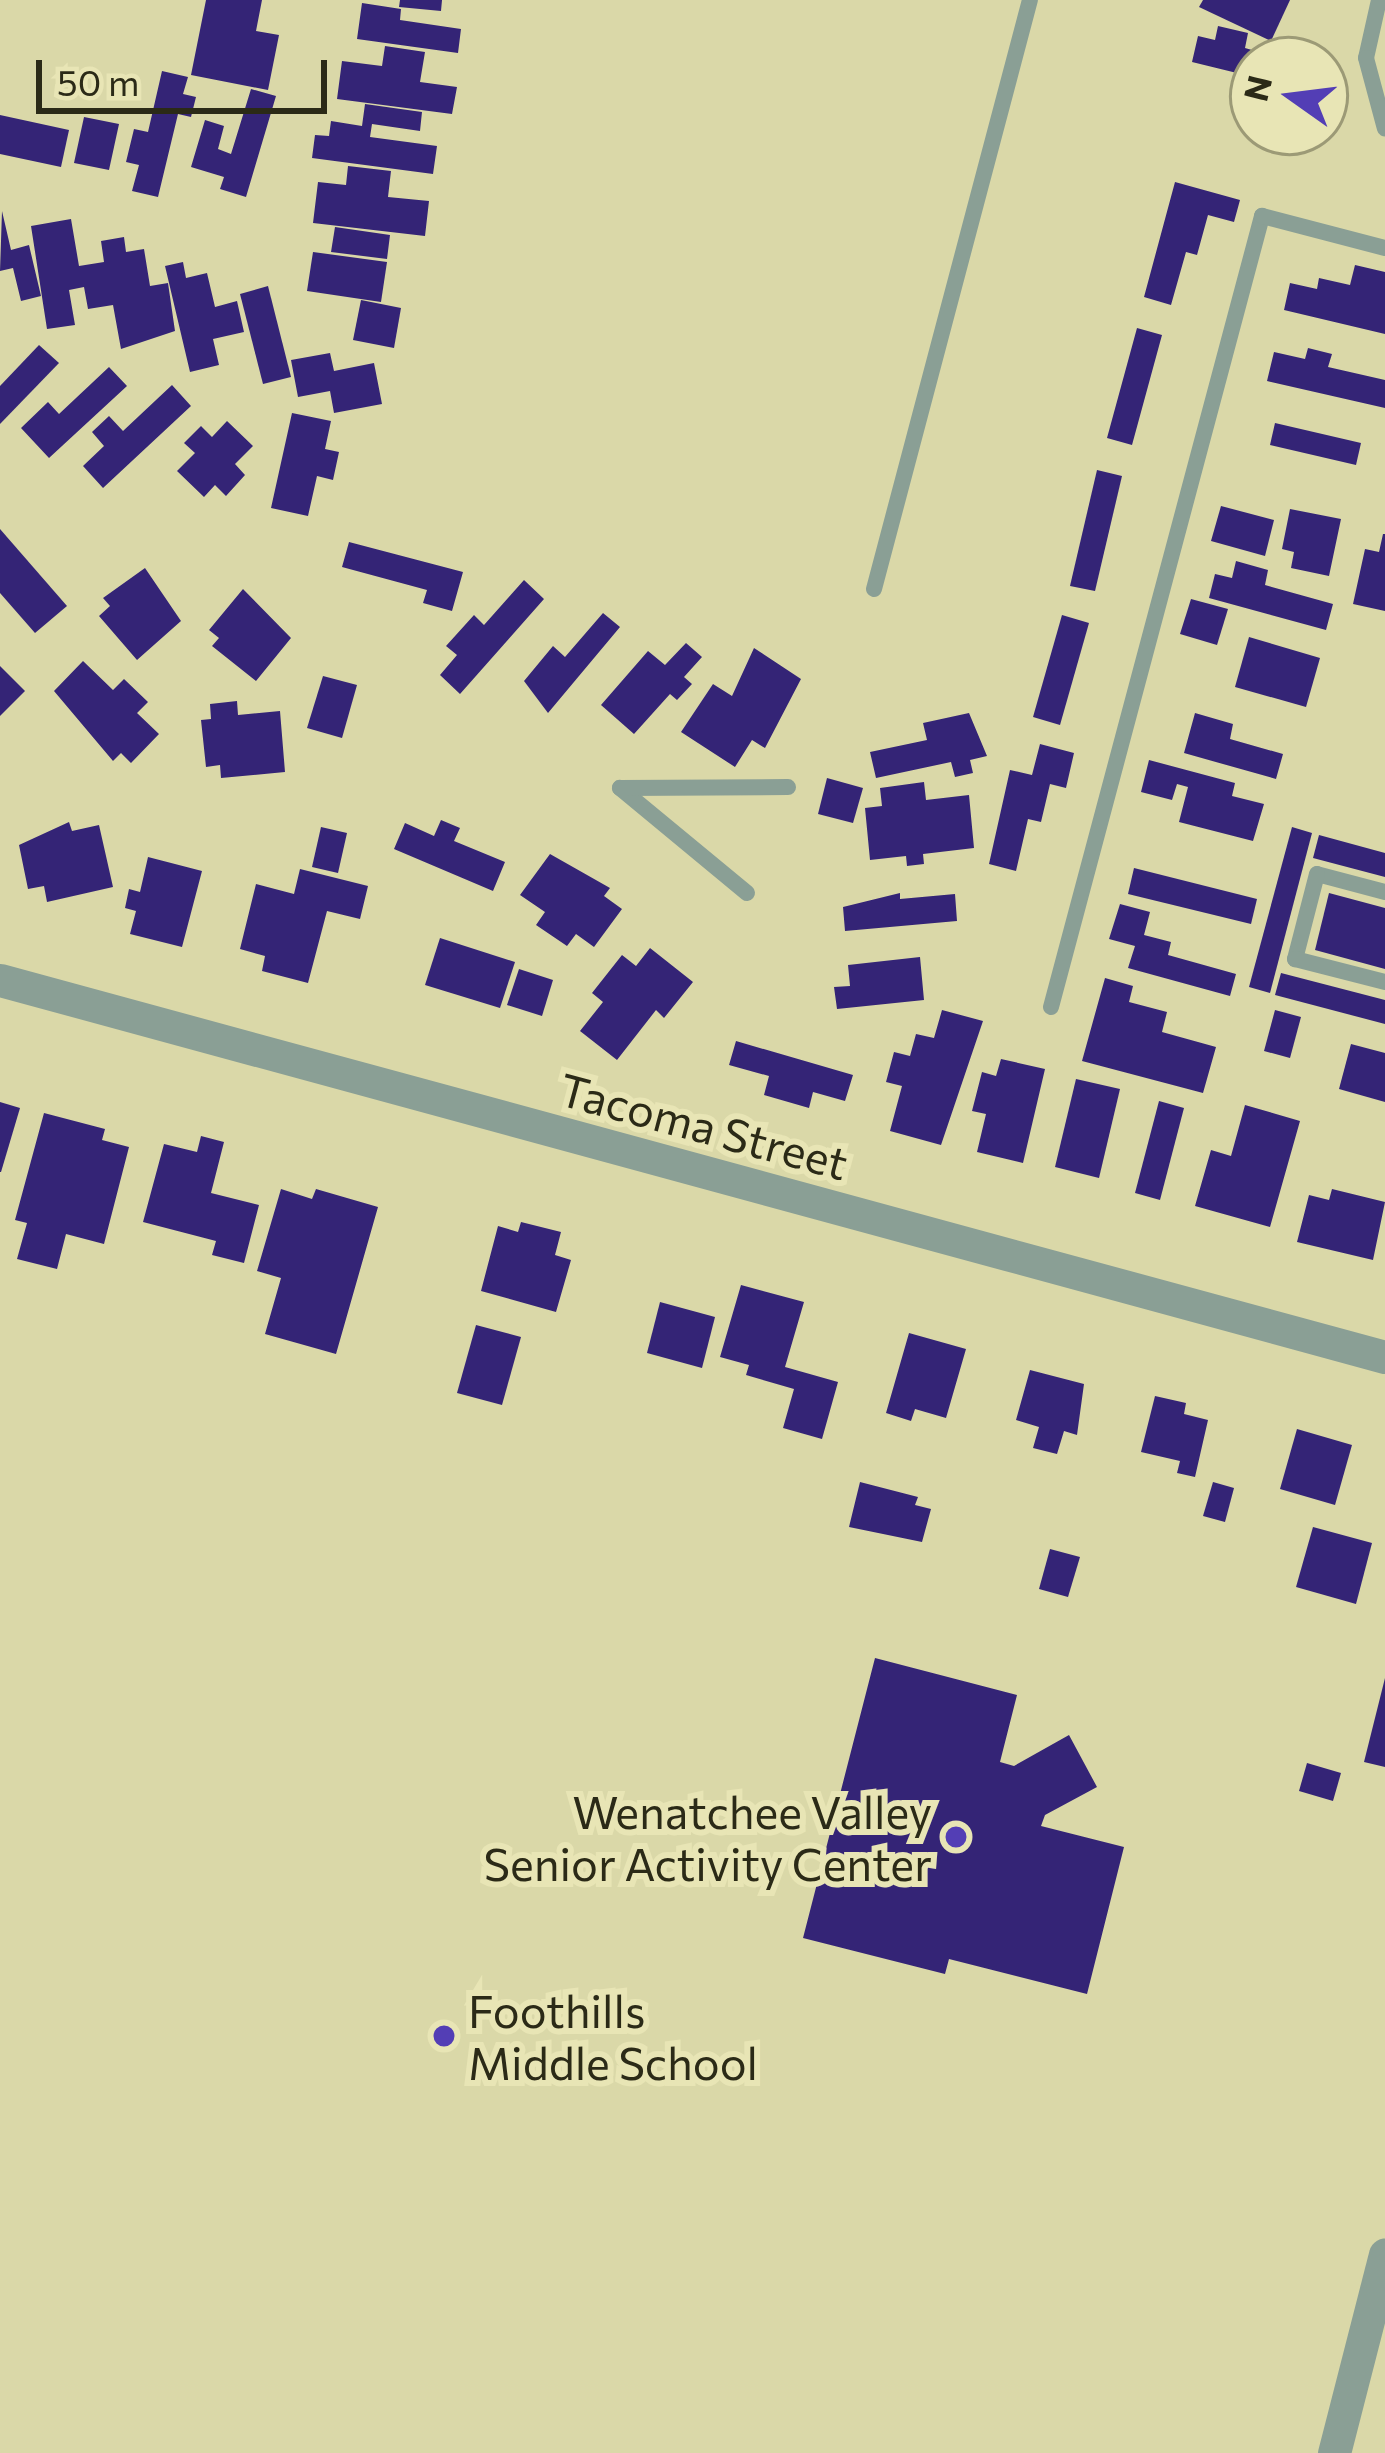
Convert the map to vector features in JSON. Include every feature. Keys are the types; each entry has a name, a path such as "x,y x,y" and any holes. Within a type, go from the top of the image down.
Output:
{"street":[{"name":"Tacoma Street","path":"0,980 1385,1357"},
{"path":"1334,2453 1385,2254"}],"lane":[{"path":"874,589 1030,0"},
{"path":"1379,0 1366,58 1385,129"},
{"path":"1051,1007 1262,216 1385,248"},
{"path":"747,892 620,788 788,787"},
{"path":"1385,892 1317,874 1295,959 1385,982"}],"building":[{"path":"206,0 262,0 256,31 279,35 268,90 191,75"},
{"path":"400,0 442,0 441,11 399,7"},
{"path":"1203,0 1290,0 1273,36 1260,36 1199,7"},
{"path":"362,3 401,9 400,20 461,29 458,53 357,39"},
{"path":"1218,26 1248,33 1229,36 1229,71 1192,62 1198,36 1215,40"},
{"path":"385,46 425,52 420,82 457,87 452,114 337,99 342,61 382,66"},
{"path":"162,71 188,77 183,94 196,97 191,117 178,114 158,197 132,191 139,165 126,162 134,129 148,132"},
{"path":"251,89 276,96 246,197 220,189 224,177 191,167 205,120 224,126 218,149 231,154"},
{"path":"365,104 422,112 420,131 372,124 370,137 437,146 433,174 312,158 315,135 329,136 331,121 362,126"},
{"path":"0,115 69,130 61,167 0,154"},
{"path":"84,117 119,124 109,170 74,163"},
{"path":"348,166 391,171 388,197 429,201 425,236 313,223 318,182 346,185"},
{"path":"1175,182 1240,200 1234,222 1208,215 1197,255 1186,252 1171,305 1144,297"},
{"path":"2,211 11,250 29,245 41,296 21,301 13,268 0,271"},
{"path":"71,219 79,266 104,262 101,241 124,237 126,252 144,249 150,286 168,283 175,331 121,349 113,305 88,309 84,287 69,290 75,325 47,329 31,226"},
{"path":"335,227 390,235 387,259 331,252"},
{"path":"313,252 387,262 381,302 307,291"},
{"path":"183,262 186,278 207,273 215,307 237,301 244,332 213,339 219,365 190,372 165,266"},
{"path":"1355,265 1385,272 1385,334 1284,310 1290,283 1317,289 1319,278 1350,285"},
{"path":"268,286 291,377 263,384 240,294"},
{"path":"361,300 401,308 394,348 353,340"},
{"path":"1137,328 1162,335 1132,445 1107,438"},
{"path":"39,345 59,363 0,424 0,386"},
{"path":"1308,348 1332,354 1328,367 1385,380 1385,408 1267,381 1274,352 1305,359"},
{"path":"330,353 334,371 374,363 382,404 334,413 330,391 298,397 291,360"},
{"path":"109,367 127,386 49,458 21,428 48,402 59,414"},
{"path":"172,385 191,406 103,488 83,466 104,446 92,432 109,416 123,431"},
{"path":"292,413 331,421 325,449 339,452 333,480 317,476 308,516 271,508"},
{"path":"227,421 253,446 235,464 245,475 226,496 215,485 204,497 177,471 195,453 184,443 201,426 212,437"},
{"path":"1275,423 1361,443 1356,465 1270,445"},
{"path":"1097,470 1122,476 1095,591 1070,586"},
{"path":"1221,506 1274,520 1265,556 1211,541"},
{"path":"1290,509 1341,519 1329,576 1291,568 1294,552 1282,549"},
{"path":"0,529 67,606 35,633 0,593"},
{"path":"1383,534 1385,611 1353,604 1365,549 1379,552"},
{"path":"349,542 463,572 452,611 423,603 427,590 342,567"},
{"path":"1236,561 1268,570 1265,585 1333,604 1326,630 1209,598 1215,574 1232,578"},
{"path":"145,568 181,621 137,660 99,616 110,606 103,598"},
{"path":"524,580 544,599 460,694 440,675 457,655 446,646 474,615 484,625"},
{"path":"243,589 291,638 256,681 212,646 219,638 209,630"},
{"path":"1191,599 1228,609 1217,645 1180,634"},
{"path":"603,613 620,627 548,713 524,681 553,646 565,657"},
{"path":"1062,615 1089,623 1060,725 1033,717"},
{"path":"1249,637 1320,658 1306,707 1235,687"},
{"path":"686,643 702,657 684,677 692,684 677,700 670,694 634,734 601,705 648,651 665,665"},
{"path":"754,648 801,679 765,748 752,740 735,767 681,732 713,684 732,696"},
{"path":"83,661 113,690 124,679 148,702 137,713 159,734 131,763 121,753 113,761 54,691"},
{"path":"0,666 25,691 0,716"},
{"path":"323,676 357,685 342,738 307,728"},
{"path":"237,701 238,715 280,711 285,772 221,778 220,765 206,767 201,720 211,719 210,704"},
{"path":"969,713 987,756 970,760 973,773 955,777 951,762 876,778 870,752 927,740 923,723"},
{"path":"1195,713 1233,724 1230,739 1283,754 1276,779 1184,753"},
{"path":"1040,744 1074,753 1066,788 1050,784 1041,822 1028,819 1016,871 989,864 1010,770 1032,775"},
{"path":"1149,760 1235,783 1232,796 1264,804 1253,841 1179,822 1188,787 1177,784 1172,800 1141,792"},
{"path":"827,778 863,788 853,823 818,814"},
{"path":"924,782 926,800 969,795 974,848 923,854 924,864 907,866 906,856 870,860 865,808 882,806 880,788"},
{"path":"441,820 460,828 454,841 505,862 493,891 394,849 405,823 434,836"},
{"path":"69,822 72,831 99,825 113,887 47,902 44,886 28,889 19,845"},
{"path":"321,827 347,833 338,873 312,867"},
{"path":"1292,827 1312,833 1270,993 1249,987"},
{"path":"1319,835 1385,853 1385,877 1313,858"},
{"path":"550,854 610,888 604,896 622,909 594,947 576,934 567,946 536,925 545,912 520,895"},
{"path":"148,857 202,871 182,947 130,934 136,911 125,908 129,889 140,892"},
{"path":"1134,868 1257,899 1251,924 1128,894"},
{"path":"300,869 368,886 360,919 327,911 308,983 262,971 265,956 240,949 256,884 294,894"},
{"path":"900,893 900,899 955,894 957,921 845,931 843,907"},
{"path":"1329,893 1385,908 1385,969 1315,950"},
{"path":"1120,904 1150,912 1144,935 1171,942 1168,955 1236,974 1230,996 1128,968 1135,946 1109,939"},
{"path":"440,938 515,962 500,1008 425,985"},
{"path":"650,948 693,982 664,1018 656,1010 617,1060 580,1031 603,1002 592,993 622,955 636,966"},
{"path":"920,957 924,1000 837,1009 834,987 850,986 848,965"},
{"path":"519,969 553,980 542,1016 507,1005"},
{"path":"1281,973 1385,1000 1385,1024 1275,995"},
{"path":"1105,978 1133,986 1129,1002 1167,1012 1162,1032 1216,1047 1203,1093 1082,1061"},
{"path":"942,1010 983,1021 941,1145 890,1131 902,1086 886,1082 894,1052 910,1056 916,1034 934,1038"},
{"path":"1275,1010 1301,1017 1290,1058 1264,1051"},
{"path":"736,1041 853,1075 845,1101 813,1092 809,1108 764,1095 769,1076 729,1065"},
{"path":"1351,1044 1385,1053 1385,1102 1339,1089"},
{"path":"1001,1059 1045,1069 1023,1163 977,1152 986,1114 972,1111 982,1072 996,1076"},
{"path":"1076,1079 1120,1089 1099,1178 1055,1167"},
{"path":"1159,1101 1184,1108 1160,1200 1135,1193"},
{"path":"0,1102 20,1108 1,1172 0,1172"},
{"path":"1245,1105 1300,1121 1270,1227 1195,1206 1211,1150 1231,1156"},
{"path":"44,1113 105,1129 102,1140 129,1147 104,1244 66,1234 57,1269 17,1259 27,1223 15,1220"},
{"path":"201,1136 224,1142 211,1193 259,1205 244,1263 212,1255 216,1241 143,1222 164,1144 197,1152"},
{"path":"281,1189 312,1199 316,1189 378,1207 336,1354 265,1334 281,1278 257,1271"},
{"path":"1332,1189 1385,1202 1373,1260 1297,1242 1309,1195 1329,1200"},
{"path":"521,1222 561,1232 555,1255 571,1260 556,1312 481,1291 498,1226 518,1232"},
{"path":"741,1285 804,1302 785,1367 838,1382 822,1439 783,1428 794,1389 746,1375 749,1365 720,1357"},
{"path":"660,1302 715,1317 702,1368 647,1353"},
{"path":"476,1325 521,1337 502,1405 457,1393"},
{"path":"909,1333 966,1349 946,1418 915,1409 911,1421 886,1413"},
{"path":"1030,1370 1084,1384 1077,1435 1064,1431 1057,1454 1033,1448 1039,1427 1016,1420"},
{"path":"1155,1396 1186,1403 1184,1414 1208,1420 1195,1477 1177,1473 1180,1461 1141,1452"},
{"path":"1297,1429 1352,1445 1335,1505 1280,1489"},
{"path":"860,1482 918,1497 915,1505 931,1509 922,1542 849,1527"},
{"path":"1213,1482 1234,1488 1225,1522 1203,1516"},
{"path":"1313,1527 1372,1543 1356,1604 1296,1587"},
{"path":"1050,1549 1080,1557 1068,1597 1039,1589"},
{"name":"Wenatchee Valley Senior Activity Center","path":"875,1658 1017,1695 1000,1762 1014,1766 1069,1735 1097,1787 1045,1815 1041,1826 1124,1847 1087,1994 949,1959 945,1974 803,1938"},
{"path":"1385,1678 1385,1767 1364,1762"},
{"path":"1307,1763 1341,1773 1333,1801 1299,1791"}],"place":[{"name":"Wenatchee Valley Senior Activity Center","path":"956,1837"},
{"name":"Foothills Middle School","path":"444,2036"}]}
